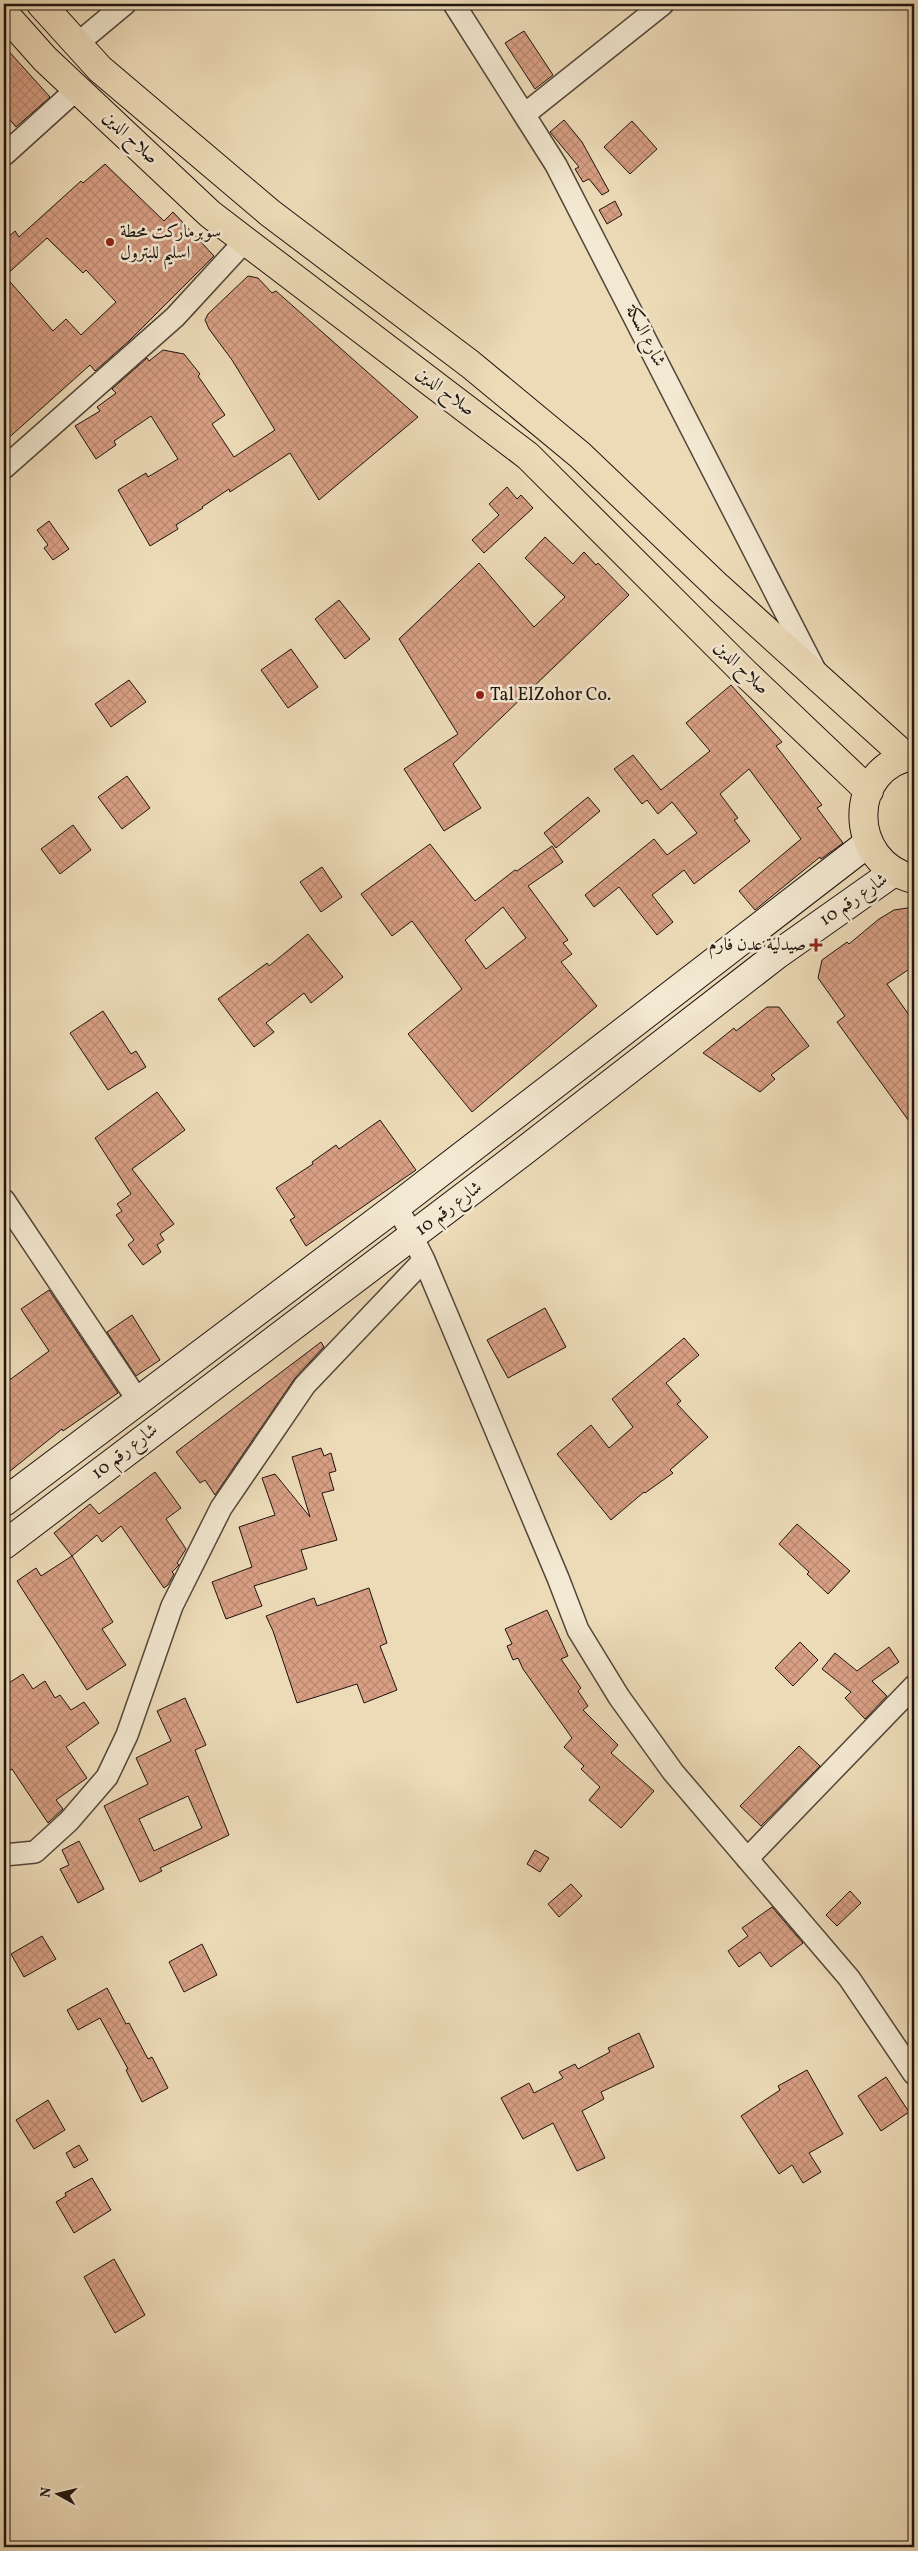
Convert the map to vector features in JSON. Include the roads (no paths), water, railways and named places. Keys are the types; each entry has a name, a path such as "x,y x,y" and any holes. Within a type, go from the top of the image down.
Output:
{"highway":[{"name":"صلاح الدين","path":"42,4 100,69 270,213 470,364 580,455 718,587 910,757"},
{"name":"صلاح الدين","path":"4,13 45,59 210,214 528,456 744,672 869,791"},
{"path":"904,875 879,859 868,843 863,822 865,802 873,782 888,767 910,757"}],"main road":[{"name":"شارع رقم 10","path":"4,1502 397,1206 868,843"},
{"name":"شارع رقم 10","path":"4,1546 160,1425 418,1248 778,954 904,875"}],"street":[{"path":"77,44 125,4"},
{"name":"شارع السكة","path":"454,4 556,165 607,261 818,677"},
{"path":"524,114 663,4"},
{"path":"4,154 77,90"},
{"path":"4,468 175,317 245,240"},
{"path":"4,1200 138,1400"},
{"path":"397,1206 418,1248 558,1578 578,1630 619,1696 673,1772 849,1978 914,2074"},
{"path":"4,1855 35,1852 69,1821 107,1777 127,1735 172,1606 221,1508 305,1385 418,1248"},
{"path":"747,1858 914,1686"}],"place":[{"name":"سوبرماركت محطة اسليم للبترول","path":"110,242"},
{"name":"Tal ElZohor Co.","path":"480,695"},
{"name":"صيدلية عدن فارم","path":"816,945"}]}
